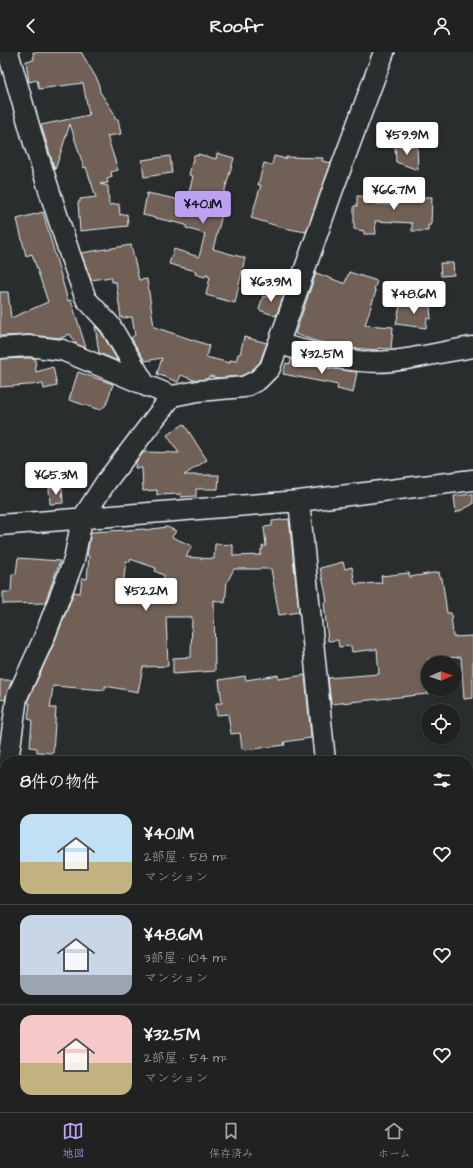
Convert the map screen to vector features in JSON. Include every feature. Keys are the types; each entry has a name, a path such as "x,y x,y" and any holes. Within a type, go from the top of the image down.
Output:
{"street":[{"path":"8,52 34,143 70,255 86,299 110,325 146,386"},
{"path":"0,348 28,346 62,350 172,396 198,391 244,387 258,380 270,368 332,192 384,52"},
{"path":"278,344 332,357 366,361 391,361 473,347"},
{"path":"9,756 17,697 44,638 74,560 82,519 106,482 172,396"},
{"path":"0,525 299,501 473,480"},
{"path":"299,501 324,756"}],"building":[{"path":"33,52 81,52 98,81 100,92 114,113 115,119 118,119 121,134 107,136 118,170 111,172 112,177 107,179 108,183 100,184 108,186 109,205 119,204 120,215 127,214 128,226 80,231 78,202 80,202 80,199 96,197 86,167 84,168 70,124 55,170 41,125 89,115 83,83 39,89 37,80 29,82 26,61 34,60"},
{"path":"395,146 417,146 418,170 396,162"},
{"path":"217,153 234,158 218,214 222,215 213,249 245,258 235,303 206,295 210,277 207,276 208,274 206,274 205,277 195,274 196,271 169,264 174,249 199,257 205,234 186,228 186,225 143,215 147,193 176,199 178,214 182,200 187,201 193,176 189,175 194,155 198,156 198,154 216,159"},
{"path":"170,156 172,173 144,177 142,160"},
{"path":"274,156 286,159 286,157 323,158 322,161 331,163 306,232 284,228 251,218 261,185 258,185 264,163 272,165"},
{"path":"398,180 411,183 411,197 432,197 431,225 428,225 428,231 412,231 412,223 375,221 376,234 364,234 364,231 354,229 354,206 357,206 357,196 376,197 375,204 398,205"},
{"path":"43,212 68,301 71,300 86,348 76,344 70,334 61,338 29,335 0,336 0,292 8,292 11,318 48,302 32,254 26,256 17,219"},
{"path":"131,245 139,280 147,279 154,327 208,345 206,357 230,363 230,360 236,361 238,354 240,354 244,337 267,343 260,362 251,371 241,376 218,378 209,376 208,379 194,380 181,375 178,382 157,374 162,358 145,361 131,338 135,335 132,317 121,318 116,282 112,282 111,277 91,280 81,253"},
{"path":"440,263 453,263 454,275 441,276"},
{"path":"349,272 377,281 374,290 376,291 365,325 393,327 391,349 378,348 378,350 351,348 315,341 295,334 316,273 345,283"},
{"path":"268,290 284,295 276,316 259,310 263,296 266,297"},
{"path":"401,301 430,306 431,319 427,318 426,328 396,324"},
{"path":"95,326 101,332 118,361 99,353"},
{"path":"35,358 36,372 53,367 57,386 44,389 43,384 0,387 0,359"},
{"path":"291,359 332,369 357,372 353,393 337,389 338,385 283,374 286,363 290,364"},
{"path":"78,372 113,384 106,405 100,410 69,400"},
{"path":"184,424 207,460 184,475 219,475 218,489 196,489 196,496 181,497 181,494 157,495 157,490 143,491 142,468 135,468 136,462 144,452 179,453 167,435"},
{"path":"62,487 63,503 50,504 49,488"},
{"path":"473,494 473,504 456,513 454,496"},
{"path":"289,519 299,612 279,615 271,569 234,569 227,582 225,603 214,600 215,671 173,674 173,658 191,657 192,617 166,617 168,666 143,667 138,692 105,686 105,690 53,686 50,708 56,708 53,753 37,752 37,748 30,747 32,720 28,719 30,703 28,703 28,700 54,643 74,592 80,593 82,578 87,579 89,556 87,555 91,532 145,530 167,527 176,531 172,537 192,546 186,557 214,559 215,544 233,545 233,556 261,555 261,549 263,549 262,546 266,546 264,527 272,526 272,521","holes":["130,559 156,568 155,571 165,576 146,596 123,586 126,561 130,562"]},
{"path":"18,558 60,561 45,603 3,604 3,592 11,592 12,574 16,574"},
{"path":"343,562 345,569 352,567 355,584 382,583 381,576 409,573 410,577 439,572 440,578 442,578 447,613 451,613 453,637 473,636 473,698 464,699 461,656 421,656 421,695 331,704 328,678 379,674 377,649 352,652 351,646 339,647 338,640 328,641 324,602 327,602 320,568"},
{"path":"278,675 279,679 305,675 311,738 284,742 285,745 245,750 245,748 242,749 240,733 231,734 228,714 217,715 216,703 222,703 219,680 245,676 246,680"},
{"path":"0,680 12,680 5,700 0,699"}]}
